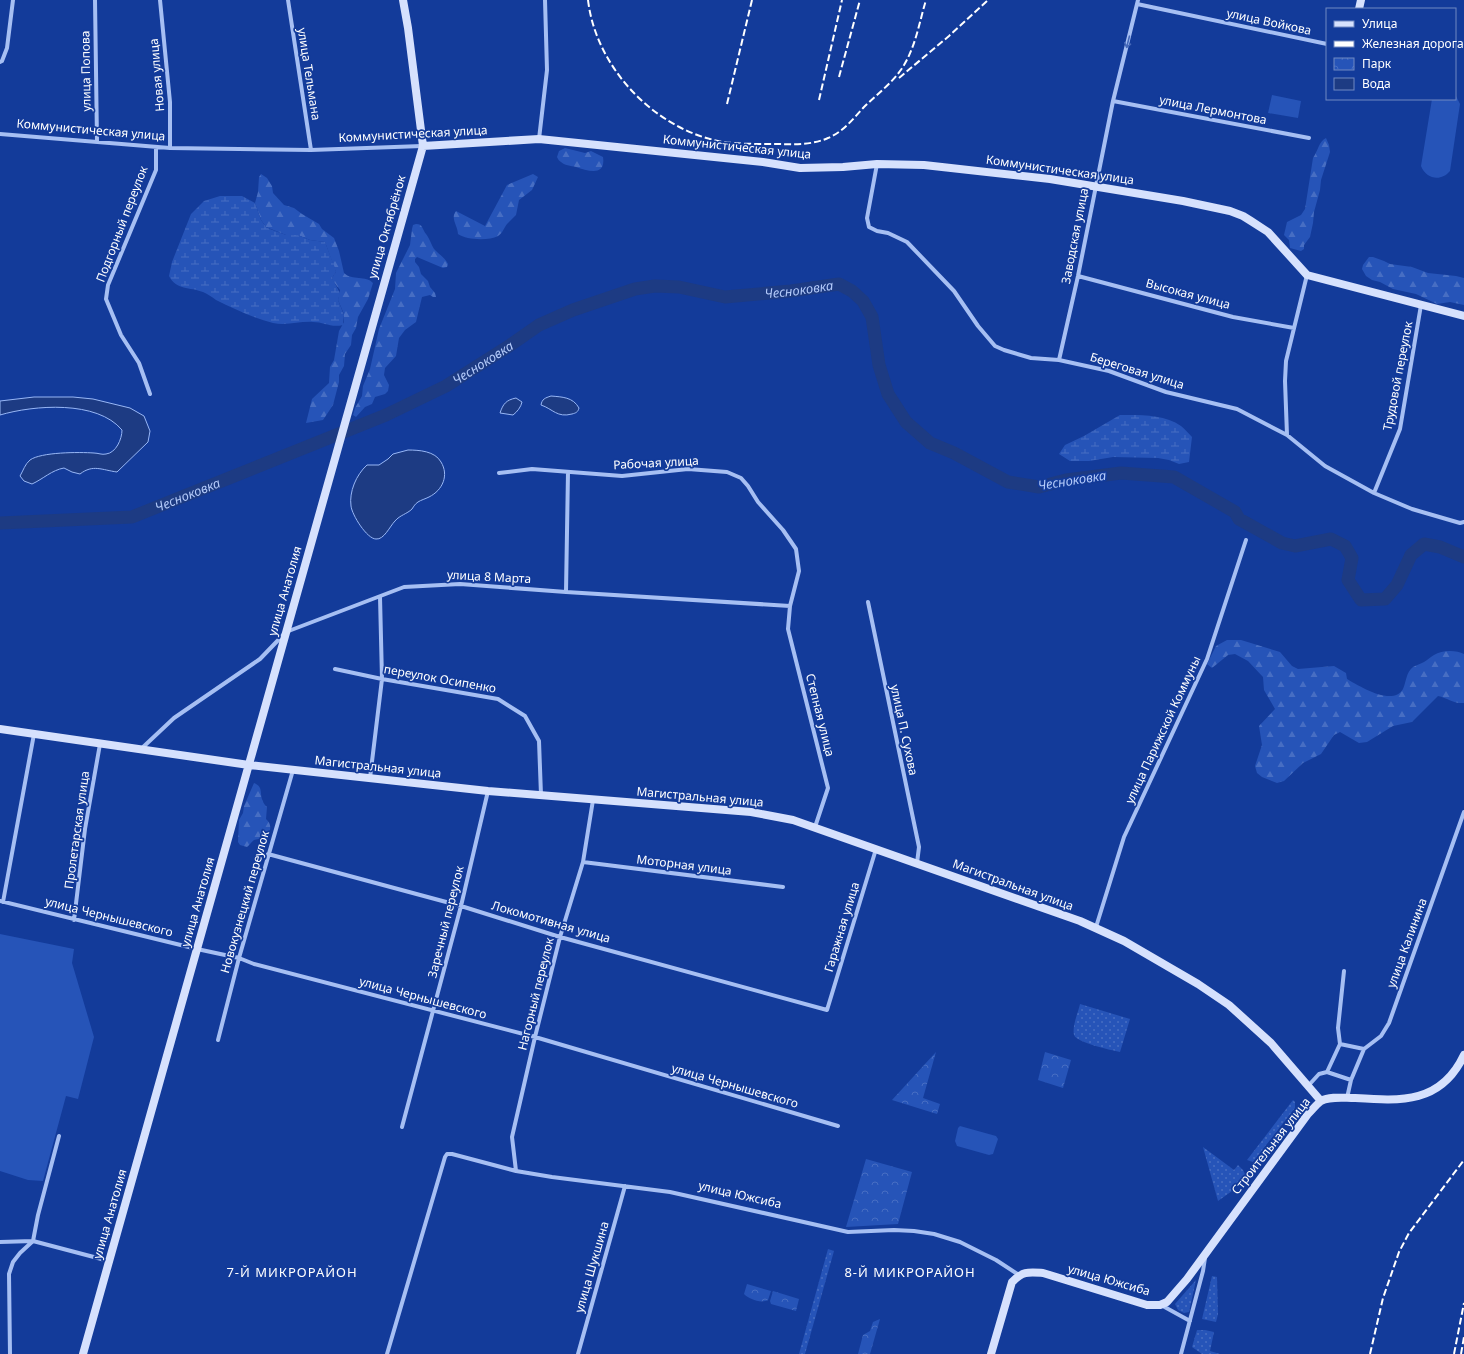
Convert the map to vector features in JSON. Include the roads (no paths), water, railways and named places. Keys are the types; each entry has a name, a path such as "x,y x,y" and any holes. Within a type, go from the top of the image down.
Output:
{"street":[{"path":"0,62 2,61 7,48 13,0"},
{"name":"улица Попова","path":"95,0 97,141"},
{"name":"Новая улица","path":"160,0 170,102 170,148"},
{"name":"улица Тельмана","path":"288,0 310,150"},
{"name":"улица Октябрёнок","path":"335,457 423,146 403,0"},
{"path":"539,139 547,70 545,0"},
{"name":"улица Войкова","path":"1138,2 1326,44"},
{"name":"Заводская улица","path":"1059,360 1078,276 1113,101 1138,2"},
{"name":"улица Лермонтова","path":"1113,101 1308,138"},
{"name":"Коммунистическая улица","path":"0,134 97,141 156,148 310,150 423,146 539,139 800,168 843,167 877,164 924,165 966,169 1095,185 1230,211 1243,216 1268,232 1307,275"},
{"name":"Подгорный переулок","path":"150,394 139,364 121,335 106,299 108,285 156,170 156,148"},
{"name":"Береговая улица","path":"877,164 867,218 869,227 877,231 888,233 907,242 954,292 978,326 995,346 1030,358 1059,360 1109,371 1166,392 1237,409 1287,435 1325,466 1374,494 1412,509 1464,522"},
{"path":"1287,435 1285,382 1286,361 1307,275 1464,316"},
{"name":"Высокая улица","path":"1078,276 1233,317 1294,328"},
{"name":"Трудовой переулок","path":"1374,494 1400,429 1421,305"},
{"name":"улица Анатолия","path":"83,1354 335,457"},
{"name":"Рабочая улица","path":"499,473 532,469 622,476 688,469 727,472 741,478 758,502 783,530 796,549 799,571 790,606"},
{"path":"566,592 568,472"},
{"name":"улица Парижской Коммуны","path":"1096,927 1124,837 1206,659 1246,540"},
{"name":"улица 8 Марта","path":"141,749 174,718 260,659 286,632 404,587 460,584 790,606"},
{"path":"370,779 382,679 380,596"},
{"name":"улица П. Сухова","path":"868,602 919,847 917,863"},
{"name":"Степная улица","path":"790,606 788,629 828,788 815,827"},
{"name":"переулок Осипенко","path":"335,669 382,679 498,699 525,716 539,741 541,796"},
{"name":"Магистральная улица","path":"0,729 249,766 541,796 751,812 793,820 1096,927 1124,941 1198,984 1229,1005 1271,1044 1321,1101"},
{"path":"1,901 34,734"},
{"name":"Пролетарская улица","path":"74,920 85,829 100,744"},
{"name":"Новокузнецкий переулок","path":"218,1040 239,958 293,770"},
{"name":"Заречный переулок","path":"402,1128 461,906 488,791"},
{"name":"Нагорный переулок","path":"516,1170 512,1137 560,936 583,862 593,800"},
{"name":"улица Калинина","path":"1364,1048 1381,1036 1389,1023 1464,812"},
{"name":"Гаражная улица","path":"827,1010 876,849"},
{"name":"Локомотивная улица","path":"268,854 461,906 560,936 827,1010"},
{"name":"Моторная улица","path":"583,862 783,887"},
{"name":"улица Чернышевского","path":"1,901 74,920 239,958 254,964 433,1012 535,1037 838,1126"},
{"path":"1327,1072 1340,1044 1338,1028 1344,971"},
{"path":"1340,1044 1364,1048 1351,1080 1347,1098"},
{"name":"Строительная улица","path":"1181,1354 1206,1255 1308,1114 1321,1101 1337,1097 1404,1099 1427,1094 1441,1085 1450,1076 1464,1055"},
{"path":"1308,1086 1319,1074 1327,1072 1351,1080"},
{"path":"10,1354 9,1274 13,1262 33,1241 58,1136"},
{"name":"улица Южсиба","path":"387,1354 447,1154 552,1178 670,1192 848,1232 898,1230 934,1234 960,1242 996,1260 1019,1275 1029,1272 1043,1273 1147,1304 1160,1305 1190,1322"},
{"name":"улица Шукшина","path":"578,1354 626,1186"},
{"path":"0,1242 33,1241 110,1262"},
{"path":"1160,1305 1167,1302 1176,1293 1206,1255"},
{"path":"991,1354 1012,1282 1019,1275"}],"water":[{"path":"551,396 563,397 574,402 579,408 577,412 563,415 541,405 544,399"},
{"path":"34,397 73,397 93,399 130,408 144,416 150,431 148,442 117,472 93,468 80,474 64,468 32,484 24,481 20,476 28,462 35,457 60,453 110,453 118,445 122,434 122,430 111,420 81,409 47,407 0,415 0,401"},
{"path":"516,398 522,402 520,408 513,415 500,413 505,403"},
{"path":"408,450 417,450 435,455 443,467 443,482 434,494 415,504 410,511 397,519 382,537 379,539 372,538 360,526 352,510 351,495 354,484 367,465 379,465 393,454"}],"waterway":[{"name":"Чесноковка","path":"0,523 132,517 386,415 446,386 539,325 573,310 635,289 655,286 679,287 725,297 791,291 839,284 852,291 863,301 872,317 879,365 888,394 906,422 930,443 954,453 1008,482 1039,487 1066,480 1121,473 1174,477 1235,512 1239,519 1282,543 1295,546 1331,539 1345,546 1352,558 1348,580 1361,600 1385,599 1397,585 1411,555 1424,544 1440,547 1464,557"}],"railway":[{"path":"588,0 593,25 603,49 616,72 633,92 653,110 674,124 698,135 723,142 747,144 793,144 821,141 848,125 892,80 905,63 913,46 926,0"},
{"path":"727,104 752,0"},
{"path":"819,100 842,0"},
{"path":"839,77 860,0"},
{"path":"899,78 949,36 988,0"},
{"path":"1370,1354 1383,1298 1399,1252 1409,1233 1464,1160"},
{"path":"1454,1354 1464,1303"},
{"path":"1461,1354 1464,1337"}],"district":[{"name":"7-Й МИКРОРАЙОН","path":"292,1272"},
{"name":"8-Й МИКРОРАЙОН","path":"910,1272"}]}
